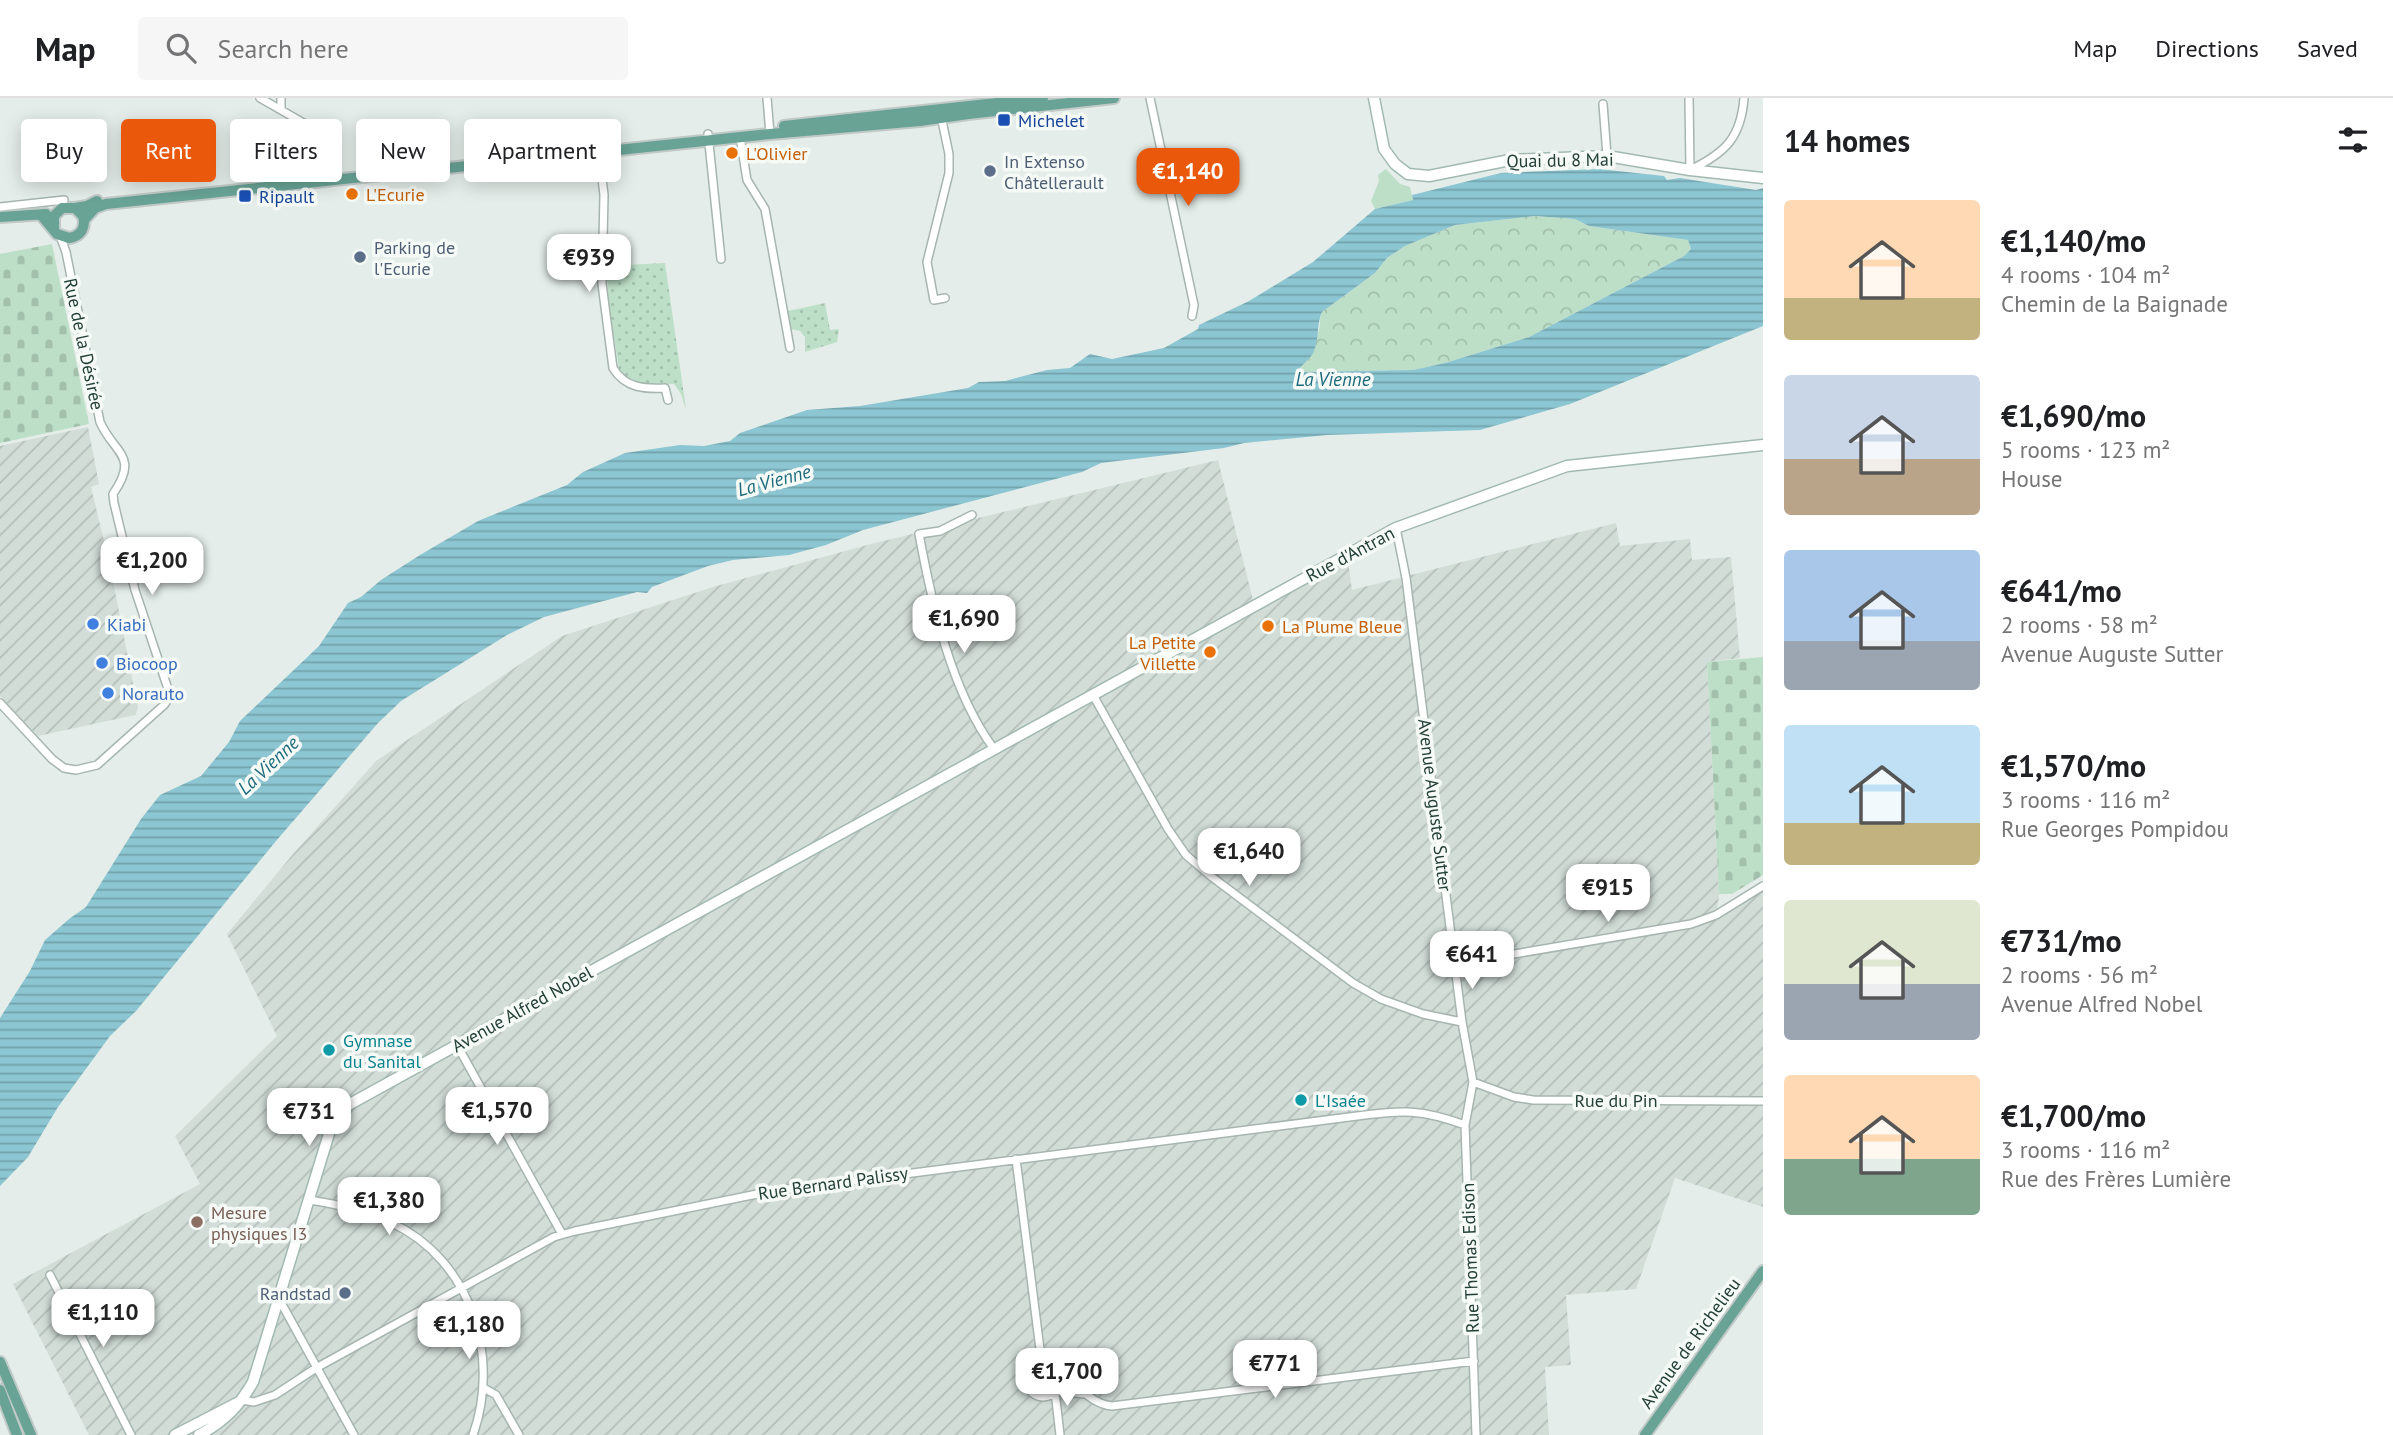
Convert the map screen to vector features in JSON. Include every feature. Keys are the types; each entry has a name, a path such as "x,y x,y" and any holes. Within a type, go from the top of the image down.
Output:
{"main road":[{"path":"621,147 769,131 920,121 941,113 1043,98"},
{"path":"941,113 1114,98"},
{"path":"708,137 740,137 769,131"},
{"path":"342,176 464,163"},
{"path":"0,217 41,215 106,198 279,182"},
{"path":"41,215 57,233 69,239 82,230 84,220 95,208 106,204 289,182"},
{"path":"75,208 84,220"},
{"path":"57,212 53,220 57,233"},
{"name":"Avenue de Richelieu","path":"1645,1435 1763,1271"},
{"path":"0,1362 31,1435"},
{"path":"0,1390 17,1435"}],"street":[{"path":"260,98 297,119"},
{"path":"281,98 281,110"},
{"path":"767,98 769,131"},
{"path":"1150,98 1194,305 1192,316"},
{"name":"Quai du 8 Mai","path":"1374,98 1384,149 1401,170 1408,174 1429,176 1510,160 1607,156 1690,170 1763,178"},
{"path":"1689,98 1690,170 1715,156 1736,135 1741,125 1745,98"},
{"path":"1603,104 1607,156"},
{"path":"941,113 949,173 927,266 934,300 945,298"},
{"path":"708,137 721,259"},
{"path":"740,137 747,180 765,209 790,348"},
{"path":"603,182 602,284 613,368 619,378 631,385 645,389 666,388 668,400"},
{"path":"0,207 64,200"},
{"name":"Rue de la Désirée","path":"0,703 52,759 64,768 76,771 97,765 169,698 169,689 135,590 114,503 113,494 122,480 125,464 116,444 100,422 66,252 57,233"},
{"path":"66,252 75,237"},
{"name":"Rue d'Antran","path":"972,762 1396,528 1567,467 1763,445"},
{"path":"972,515 940,531 919,534 931,592 956,676 978,725 994,749"},
{"name":"Avenue Auguste Sutter","path":"1396,528 1406,578 1462,1022 1473,1082"},
{"path":"1093,695 1168,829 1186,855 1353,983 1381,999 1423,1014 1462,1022"},
{"name":"Avenue Alfred Nobel","path":"199,1435 226,1419 243,1400 253,1382 331,1127 341,1111 972,762"},
{"path":"1455,964 1691,924 1716,915 1763,886"},
{"path":"457,1045 562,1234"},
{"name":"Rue du Pin","path":"1473,1082 1514,1097 1533,1100 1763,1101"},
{"name":"Rue Thomas Edison","path":"1473,1082 1465,1125 1476,1435"},
{"name":"Rue Bernard Palissy","path":"243,1400 254,1402 275,1395 316,1368 562,1234 743,1195 1399,1111 1422,1112 1465,1125"},
{"path":"1016,1158 1042,1365"},
{"path":"309,1200 351,1208 394,1224 433,1253 448,1269 461,1289 478,1326 484,1362 484,1388 473,1435"},
{"path":"50,1275 131,1435"},
{"path":"279,1299 354,1435"},
{"path":"1086,1394 1055,1391 1036,1395 1029,1387 1029,1373 1042,1365 1052,1367 1102,1405 1120,1406 1474,1361"},
{"path":"1056,1371 1059,1383 1055,1391 1060,1435"},
{"path":"484,1388 496,1395 519,1435"},
{"path":"175,1435 243,1400"}],"shaded area":[{"path":"88,427 99,484 91,487 110,566 138,708 135,715 38,736 0,696 0,446"},
{"path":"1218,460 1253,600 1348,561 1352,590 1616,523 1620,546 1690,539 1692,560 1731,557 1740,658 1707,662 1719,894 1717,912 1763,884 1763,1207 1675,1178 1636,1289 1566,1295 1571,1365 1545,1367 1549,1435 89,1435 13,1284 200,1184 175,1136 277,1036 227,934 293,854 376,761 562,636 713,587 871,544"}],"green space":[{"path":"1386,169 1400,184 1410,187 1413,200 1375,209 1371,201 1379,181 1378,175"},
{"path":"1535,216 1575,219 1589,226 1688,240 1691,249 1684,256 1529,337 1413,370 1296,372 1315,341 1322,312 1375,273 1387,258 1405,246 1455,225"},
{"path":"52,244 89,424 0,443 0,254"},
{"path":"665,263 686,409 674,384 640,383 624,375 619,369 608,299 607,266"},
{"path":"825,303 830,330 839,329 837,342 805,352 805,337 800,331 791,329 788,311"},
{"path":"1763,657 1763,875 1732,894 1719,894 1707,662"}],"water":[{"name":"La Vienne","path":"1599,169 1664,176 1667,180 1680,178 1756,190 1763,188 1763,326 1570,404 1480,430 1327,435 1244,443 1224,448 1101,463 1082,472 863,530 826,545 789,555 733,560 708,566 652,587 647,593 637,592 544,617 507,635 401,701 378,723 276,841 136,1011 110,1036 58,1107 28,1157 0,1186 0,1018 30,971 45,940 86,907 141,819 160,795 201,776 229,742 240,721 319,646 348,603 361,597 381,580 478,521 567,485 583,472 625,453 730,441 740,433 807,410 860,406 968,388 979,382 1005,381 1047,370 1070,368 1090,354 1112,359 1164,348 1198,329 1199,325 1249,301 1313,262 1375,209 1413,200 1412,195 1501,173","holes":["1535,216 1575,219 1589,226 1688,240 1691,249 1684,256 1529,337 1413,370 1296,372 1314,351 1322,312 1375,273 1387,258 1405,246 1455,225"]}],"place":[{"name":"Michelet","path":"1004,120"},
{"name":"L'Olivier","path":"732,153"},
{"name":"In Extenso Châtellerault","path":"990,171"},
{"name":"L'Ecurie","path":"352,194"},
{"name":"Ripault","path":"245,196"},
{"name":"Parking de l'Ecurie","path":"360,257"},
{"name":"Kiabi","path":"93,624"},
{"name":"La Plume Bleue","path":"1268,626"},
{"name":"La Petite Villette","path":"1210,652"},
{"name":"Biocoop","path":"102,663"},
{"name":"Norauto","path":"108,693"},
{"name":"Gymnase du Sanital","path":"329,1050"},
{"name":"L'Isaée","path":"1301,1100"},
{"name":"Mesure physiques I3","path":"197,1222"},
{"name":"Randstad","path":"345,1293"}]}
